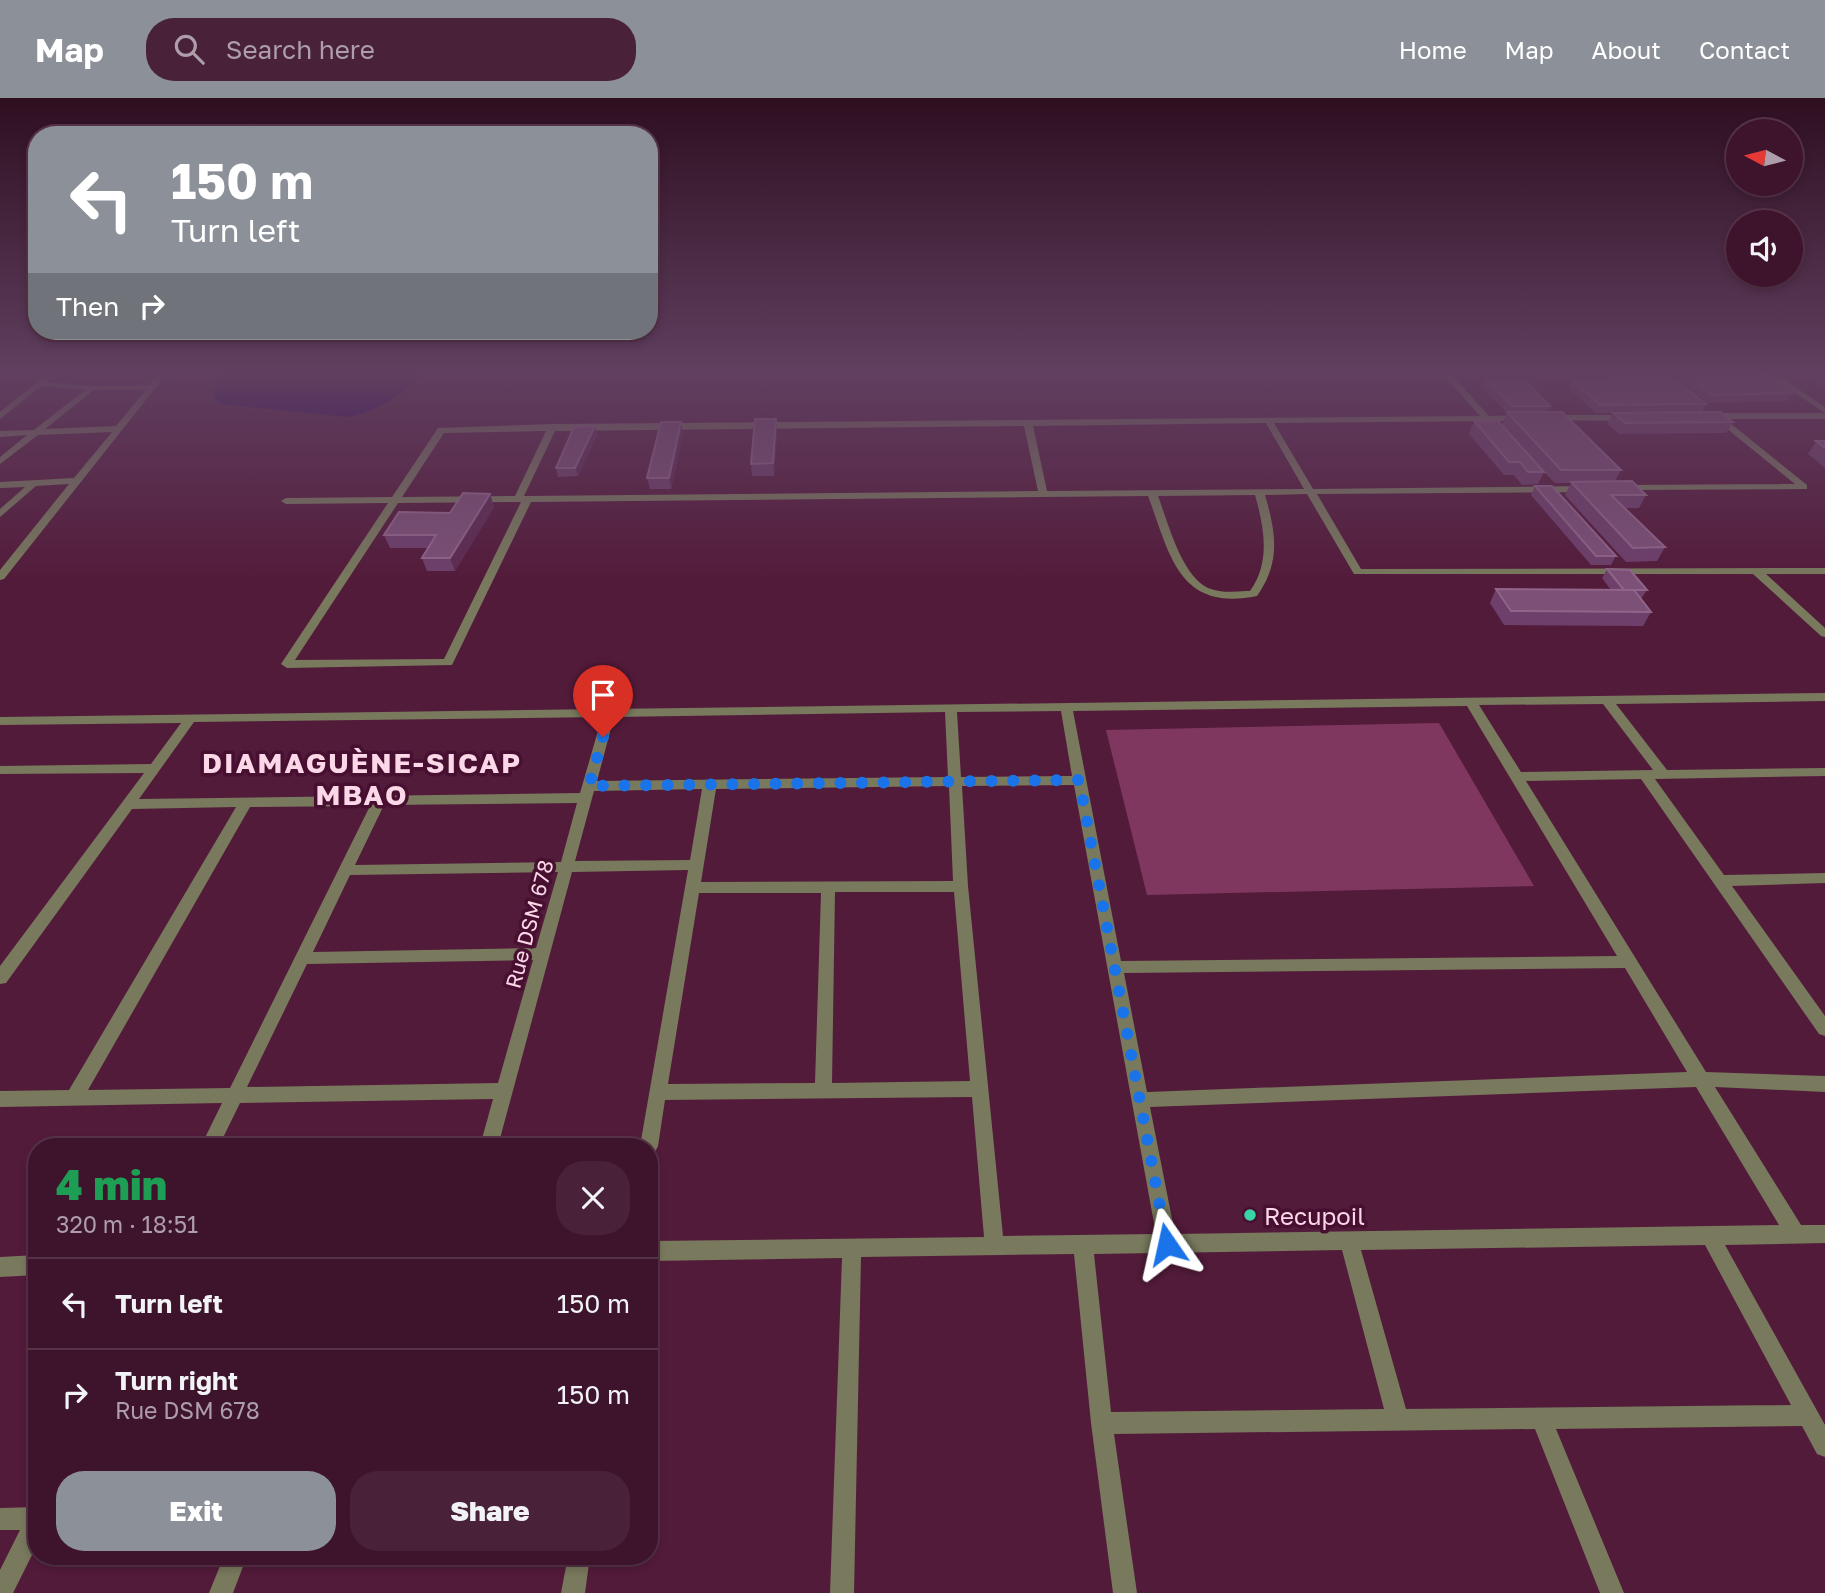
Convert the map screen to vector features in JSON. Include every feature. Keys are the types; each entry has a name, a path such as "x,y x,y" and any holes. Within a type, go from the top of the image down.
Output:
{"street":[{"path":"0,461 23,442"},
{"path":"0,577 106,442"},
{"path":"432,442 286,664 448,662 547,442"},
{"path":"1032,442 1043,494"},
{"path":"1281,442 1358,572 1825,571"},
{"path":"1618,489 1804,487 1748,442"},
{"path":"1542,479 1560,498"},
{"path":"0,485 76,481"},
{"path":"0,514 34,483"},
{"path":"286,501 1591,489"},
{"path":"1152,493 1187,578 1200,589 1235,595 1253,594 1262,584 1270,555 1267,518 1259,492"},
{"path":"1618,564 1627,573"},
{"path":"1758,572 1825,634"},
{"path":"2,723 191,718 1825,697"},
{"path":"1607,700 1664,775"},
{"path":"1471,702 1796,1235"},
{"path":"1066,707 1167,1244"},
{"path":"951,708 961,886 994,1246"},
{"name":"Rue DSM 678","path":"491,1138 610,713"},
{"path":"0,978 191,718"},
{"path":"0,770 154,768"},
{"path":"1516,777 1825,772"},
{"path":"1646,775 1825,1030"},
{"path":"128,804 379,800 710,784 1079,780"},
{"path":"650,1138 710,784"},
{"path":"214,1138 379,800"},
{"path":"74,1098 246,802"},
{"path":"346,870 697,864"},
{"path":"1721,881 1825,878"},
{"path":"692,888 961,886"},
{"path":"822,1091 828,887"},
{"path":"304,958 543,954"},
{"path":"1115,967 1630,962"},
{"path":"1139,1100 1700,1079 1825,1084"},
{"path":"658,1092 981,1089"},
{"path":"0,1099 505,1091"},
{"path":"658,1251 1825,1234"},
{"path":"1710,1237 1825,1446"},
{"path":"1349,1241 1398,1420"},
{"path":"1083,1245 1102,1423 1125,1593"},
{"path":"842,1593 852,1248"},
{"path":"0,1267 28,1265"},
{"path":"1102,1423 1808,1415"},
{"path":"1542,1420 1612,1593"},
{"path":"0,1519 28,1519"},
{"path":"1,1593 28,1538"},
{"path":"221,1593 232,1565"},
{"path":"573,1593 578,1565"}],"shaded area":[{"path":"1439,723 1534,886 1147,895 1106,730"}],"building":[{"path":"568,442 587,442 575,468 556,468"},
{"path":"656,442 677,442 669,478 647,478"},
{"path":"753,442 774,442 773,463 751,464"},
{"path":"1492,442 1517,442 1544,472 1528,472 1520,462 1509,462"},
{"path":"1535,442 1592,442 1621,470 1561,470"},
{"path":"1632,481 1646,495 1611,495 1665,547 1633,548 1571,482"},
{"path":"1535,486 1552,486 1616,556 1596,556"},
{"path":"463,493 490,494 450,558 422,558 436,535 384,535 399,512 450,513"},
{"path":"1607,569 1630,570 1647,590 1624,590"},
{"path":"1496,589 1634,590 1651,612 1511,611"}],"place":[{"name":"Recupoil","path":"1250,1215"}],"district":[{"name":"DIAMAGUÈNE-SICAP MBAO","path":"362,778"}],"route":[{"path":"603,737 589,786 1079,780 1167,1244"}]}
